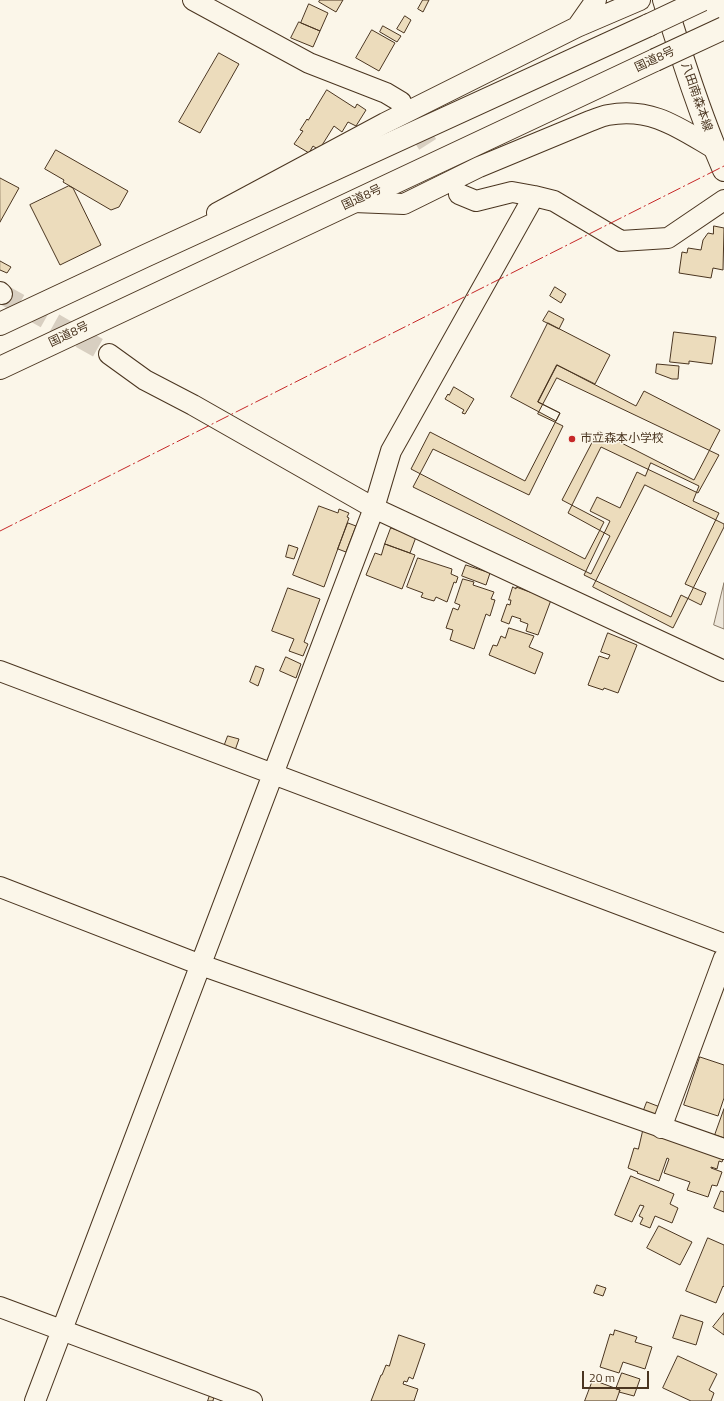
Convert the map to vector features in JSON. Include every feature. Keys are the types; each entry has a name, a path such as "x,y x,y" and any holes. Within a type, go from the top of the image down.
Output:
{"main road":[{"name":"八田南森本線","path":"664,0 689,79 724,170"},
{"path":"0,324 702,0"},
{"name":"国道8号","path":"0,368 724,28"}],"street":[{"path":"193,0 309,63 386,93 401,102"},
{"path":"577,27 596,0"},
{"path":"145,256 210,216 378,127 577,27 640,0"},
{"path":"354,202 404,204 479,167 608,115 640,113 657,117 678,127 715,149"},
{"path":"459,194 476,200 512,192 554,201 621,241 668,238 724,200"},
{"path":"36,1401 374,508 391,451 534,196"},
{"path":"109,354 145,380 194,405 374,508 724,671"},
{"path":"0,671 724,944"},
{"path":"0,887 201,965 724,1149"},
{"path":"661,1128 724,958"},
{"path":"0,1306 252,1401"}],"shaded area":[{"path":"724,583 724,629 714,625"}],"building":[{"path":"320,0 343,0 336,12 319,2"},
{"path":"423,0 429,0 423,12 418,9"},
{"path":"309,4 328,13 320,31 301,23"},
{"path":"405,16 411,20 404,33 397,29"},
{"path":"299,22 320,31 313,47 291,38"},
{"path":"383,26 401,36 397,42 380,32"},
{"path":"372,30 395,43 379,71 356,58"},
{"path":"219,53 239,64 200,133 179,122"},
{"path":"327,90 355,108 357,104 366,110 356,126 348,122 342,132 334,126 319,150 313,146 309,153 294,144 303,131 300,130"},
{"path":"56,150 128,191 119,207 111,210 63,182 64,180 45,169"},
{"path":"0,178 19,188 0,222"},
{"path":"69,186 73,188 101,245 60,265 30,205"},
{"path":"714,226 724,228 723,270 713,268 711,278 679,273 682,252 687,253 688,248 701,250 703,240 708,233 713,234"},
{"path":"0,261 11,267 7,273 0,270"},
{"path":"555,287 566,294 561,303 550,296"},
{"path":"549,311 564,319 559,329 543,321"},
{"path":"548,323 610,355 595,384 557,365 538,402 560,413 556,421 511,397"},
{"path":"674,332 716,337 712,364 689,361 689,364 670,362"},
{"path":"657,364 679,366 678,379 672,379 656,373"},
{"path":"557,365 636,406 644,391 720,430 694,480 598,431 562,500 604,522 585,559 411,469 430,432 525,481 560,413 538,402"},
{"path":"557,378 719,455 698,493 601,447 568,513 610,536 591,574 413,487 433,449 529,495 563,426 538,414"},
{"path":"454,387 474,399 465,414 462,413 464,410 445,399"},
{"path":"651,463 699,486 693,501 719,513 685,584 706,593 701,605 681,595 671,617 584,575 610,521 590,511 597,497 620,508 637,472 645,476"},
{"path":"645,485 724,524 724,527 673,628 593,587"},
{"path":"319,506 338,513 339,509 349,513 347,517 349,518 324,587 293,575"},
{"path":"348,523 356,526 346,552 338,549"},
{"path":"391,528 416,537 410,553 385,544"},
{"path":"385,544 415,555 402,589 366,575 375,553 381,555"},
{"path":"289,545 298,548 294,559 286,557"},
{"path":"418,558 452,569 451,574 458,577 456,583 454,582 447,602 436,597 434,601 421,597 423,593 407,587"},
{"path":"466,565 490,573 486,585 462,576"},
{"path":"463,579 474,582 473,585 494,592 491,599 495,600 490,616 486,614 474,649 450,640 453,630 446,628 453,608 458,610 460,605 455,603"},
{"path":"513,587 516,589 516,587 530,591 551,600 538,635 526,631 528,624 520,621 521,619 512,616 509,624 501,621 507,604 510,605 511,600 509,600"},
{"path":"288,588 320,599 304,642 308,644 303,656 289,651 294,639 272,631"},
{"path":"509,628 534,636 529,647 543,653 535,674 489,655 493,645 497,646 501,636 505,638"},
{"path":"608,633 637,645 618,693 604,688 603,690 588,685 599,656 608,659 610,655 601,652"},
{"path":"286,657 301,664 296,678 280,671"},
{"path":"256,666 264,669 258,686 250,682"},
{"path":"228,736 239,739 233,756 222,752"},
{"path":"700,1057 724,1065 724,1098 718,1116 684,1105"},
{"path":"647,1102 660,1107 656,1120 642,1115"},
{"path":"724,1109 724,1138 715,1135"},
{"path":"643,1131 724,1157 722,1162 719,1161 717,1169 711,1167 722,1172 717,1186 712,1185 708,1197 687,1190 690,1182 664,1173 669,1159 667,1158 659,1181 628,1168 634,1148 638,1149"},
{"path":"631,1176 674,1194 670,1204 678,1208 672,1223 655,1216 650,1228 640,1224 643,1218 639,1216 644,1206 640,1205 632,1222 615,1215"},
{"path":"721,1191 724,1192 724,1212 714,1208"},
{"path":"659,1226 692,1242 680,1265 647,1248"},
{"path":"708,1238 724,1245 724,1287 723,1286 716,1303 686,1291"},
{"path":"597,1285 606,1288 603,1296 594,1293"},
{"path":"724,1313 724,1335 713,1327"},
{"path":"681,1315 703,1322 696,1345 673,1338"},
{"path":"615,1330 637,1337 635,1342 652,1347 645,1369 623,1362 619,1373 600,1367 610,1334 613,1335"},
{"path":"399,1335 425,1344 413,1379 409,1377 407,1382 404,1381 403,1384 418,1389 414,1401 371,1401 386,1365 389,1366"},
{"path":"678,1356 717,1374 709,1390 714,1393 711,1401 691,1401 663,1388"},
{"path":"622,1373 640,1379 634,1396 619,1392 620,1390 616,1389"},
{"path":"593,1380 620,1390 616,1401 585,1401"},
{"path":"210,1395 214,1396 213,1401 208,1401"}],"tunnel":[{"path":"401,102 459,194"},
{"path":"2,294 109,354"}],"power":[{"path":"0,531 724,166"}],"place":[{"name":"市立森本小学校","path":"572,439"}]}
